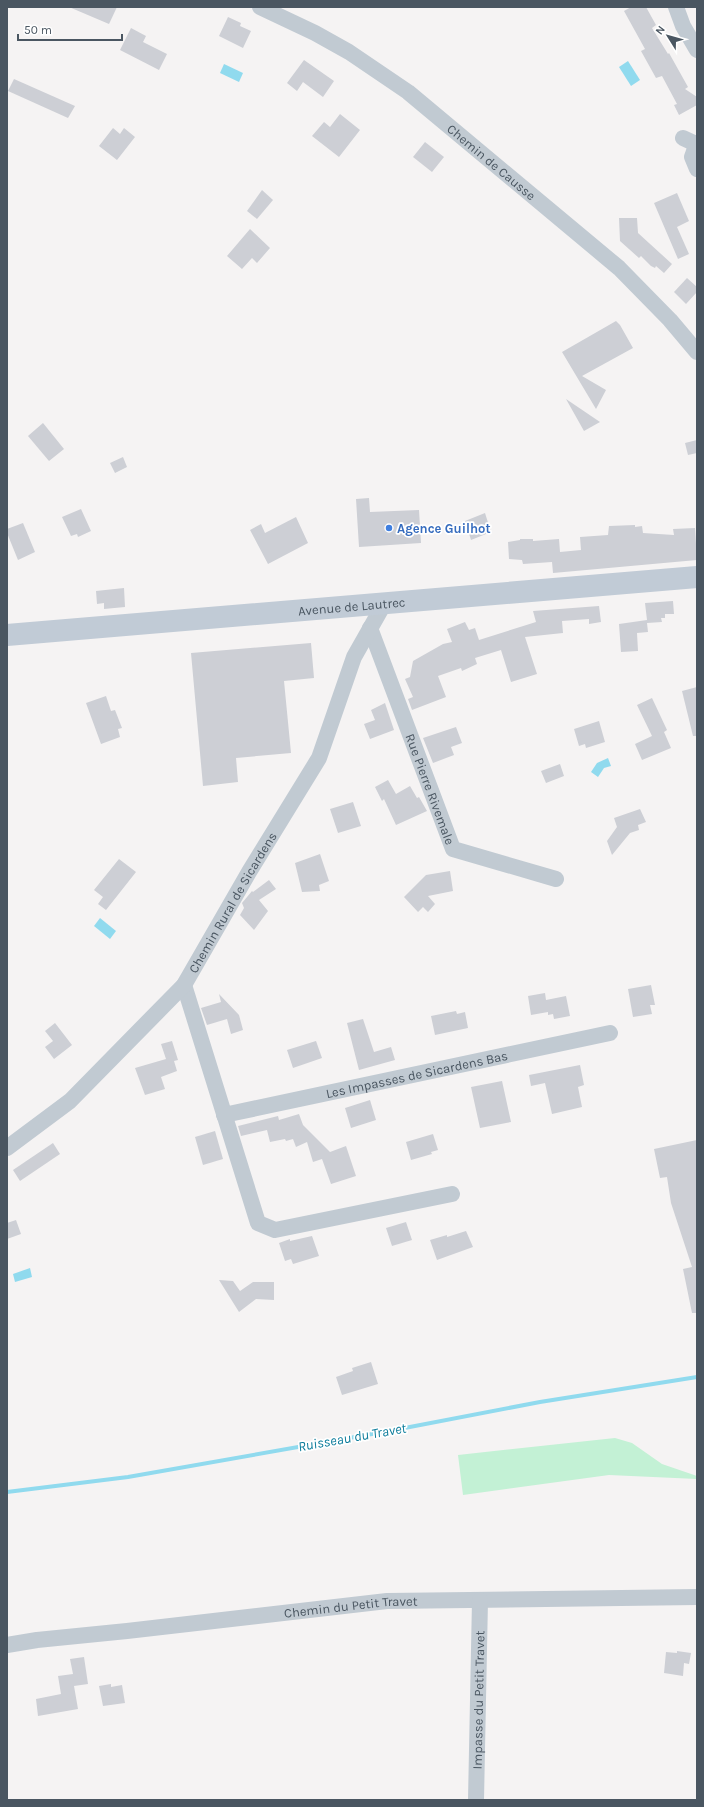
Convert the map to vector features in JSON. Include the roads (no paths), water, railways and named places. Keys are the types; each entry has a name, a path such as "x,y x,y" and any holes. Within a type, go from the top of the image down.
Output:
{"main road":[{"name":"Avenue de Lautrec","path":"7,636 697,577"}],"street":[{"name":"Chemin de Causse","path":"260,7 315,33 349,52 383,74 414,97 619,268 666,316 697,352"},
{"path":"676,7 682,26 697,50"},
{"path":"692,141 692,157 697,170"},
{"name":"Chemin Rural de Sicardens","path":"7,1148 70,1101 184,985 249,872 319,758 354,657 384,604"},
{"name":"Rue Pierre Rivemale","path":"370,628 453,849 556,879"},
{"path":"184,985 258,1223 275,1230 452,1194"},
{"name":"Les Impasses de Sicardens Bas","path":"224,1115 610,1033"},
{"name":"Chemin du Petit Travet","path":"7,1645 37,1640 387,1601 697,1598"},
{"name":"Impasse du Petit Travet","path":"476,1800 480,1600"}],"water":[{"path":"628,61 640,80 631,86 619,67"},
{"path":"224,64 243,73 239,82 220,73"},
{"path":"608,758 611,766 604,768 598,777 591,772 597,763"},
{"path":"100,918 116,931 110,939 94,926"},
{"path":"30,1268 32,1277 15,1282 13,1274"}],"waterway":[{"name":"Ruisseau du Travet","path":"7,1492 128,1477 389,1431 540,1402 697,1377"}],"place":[{"name":"Agence Guilhot","path":"389,528"}]}
